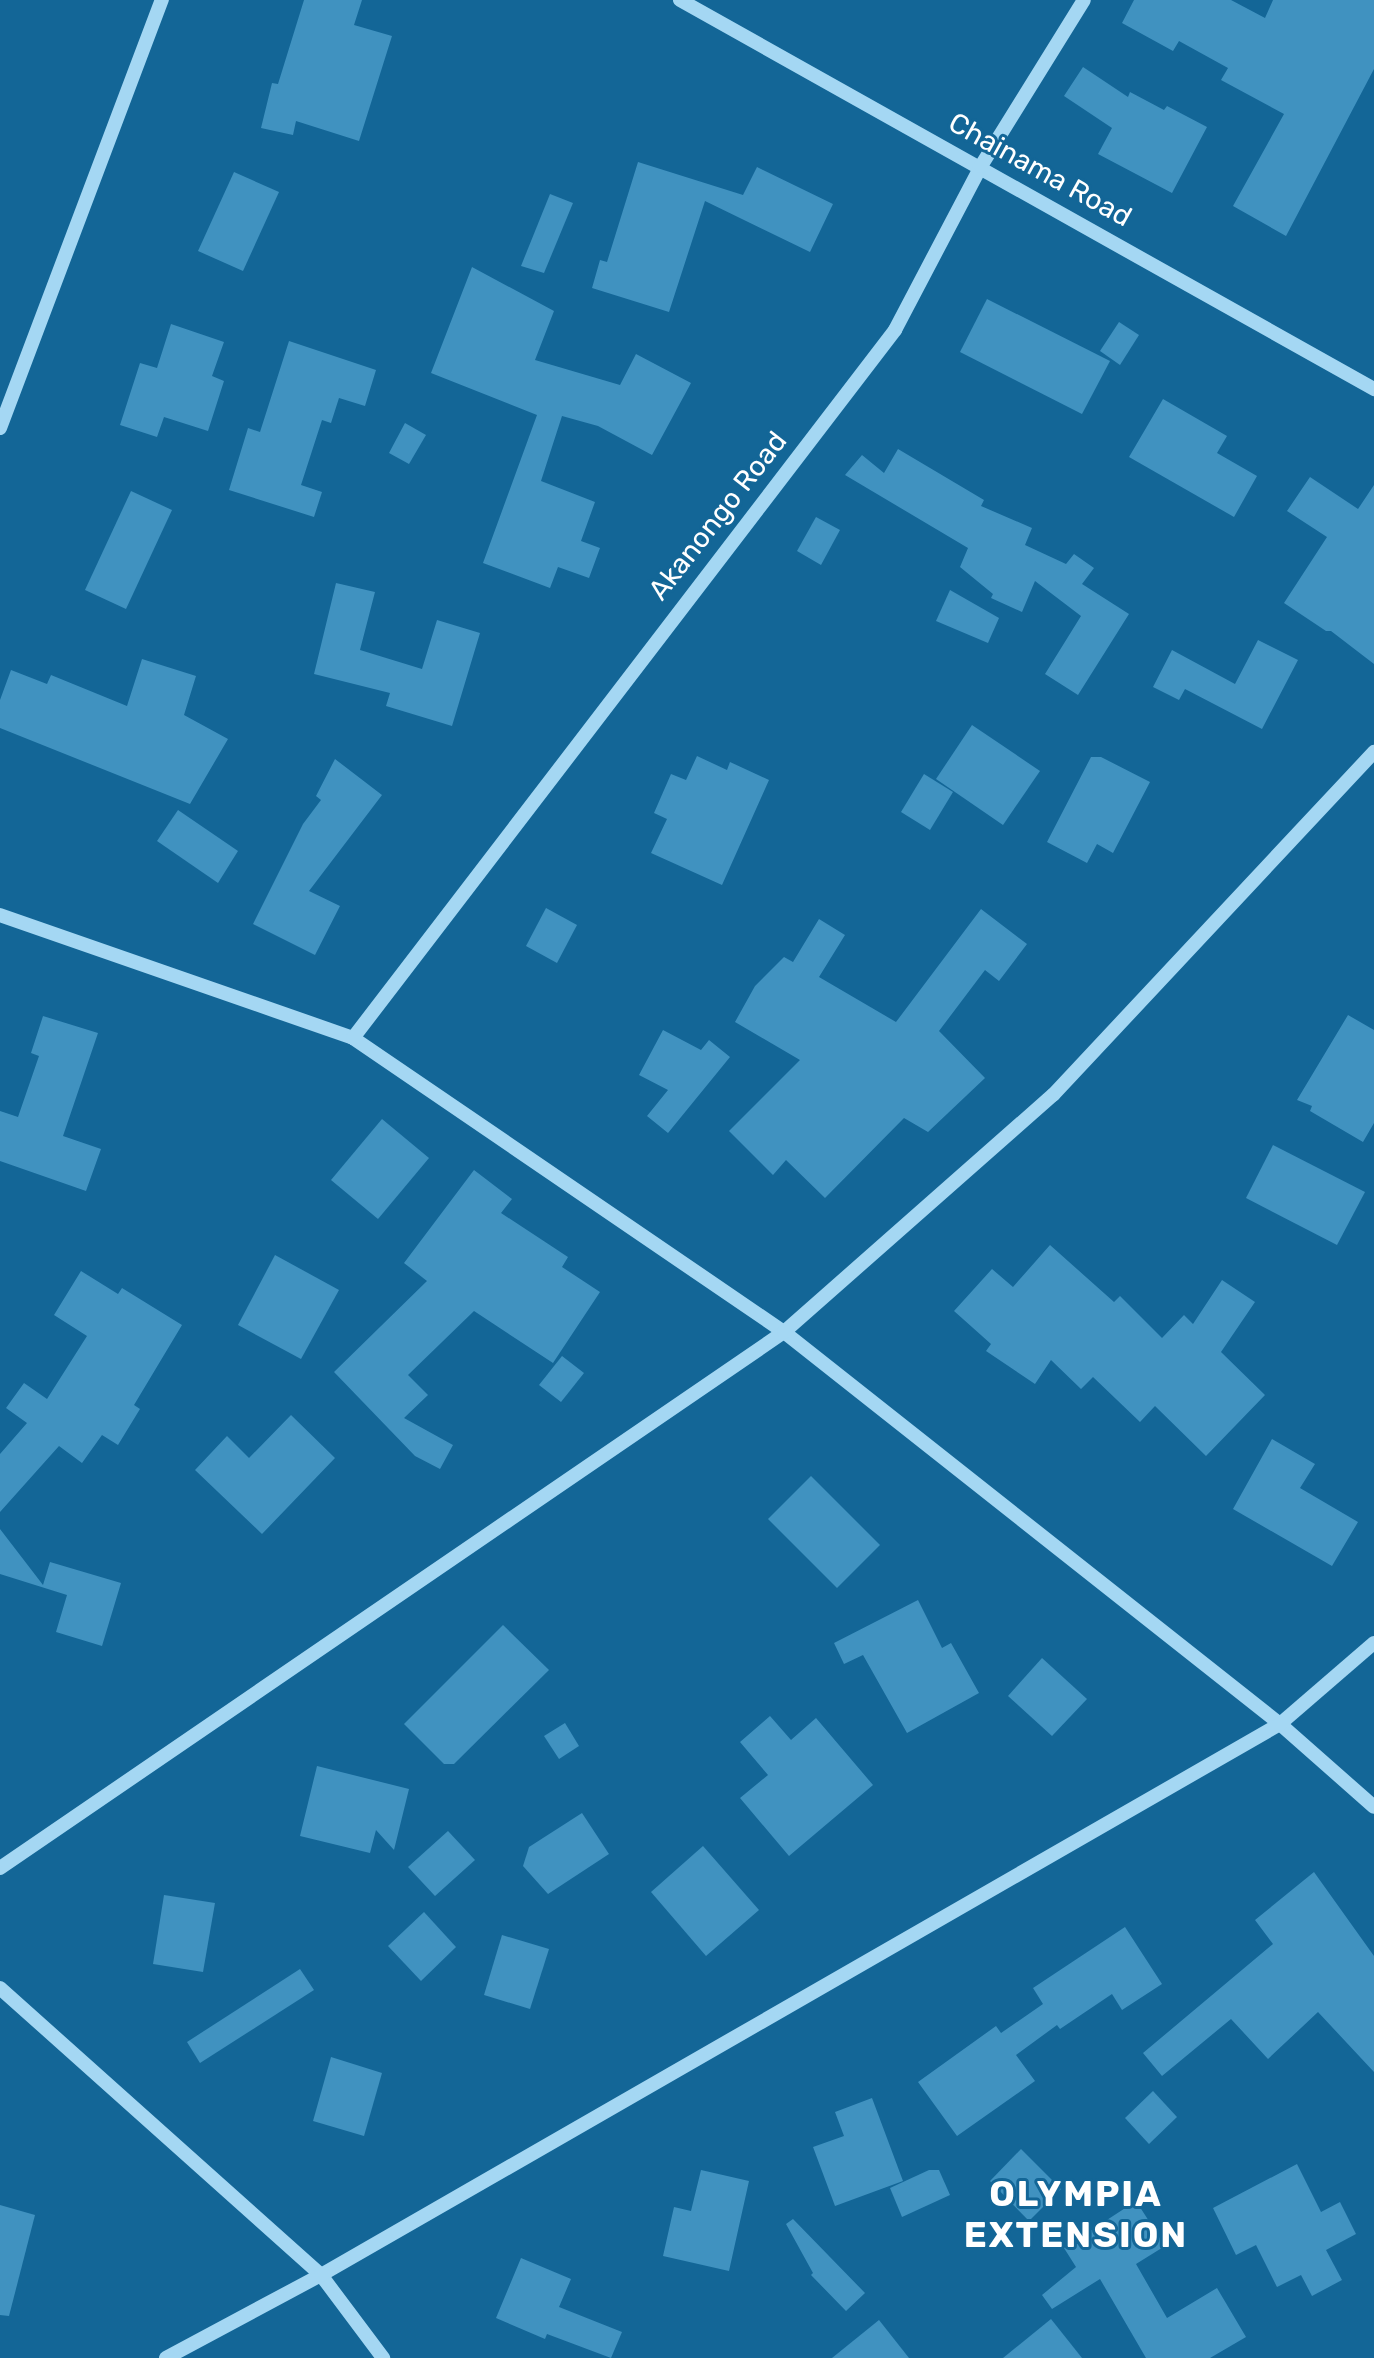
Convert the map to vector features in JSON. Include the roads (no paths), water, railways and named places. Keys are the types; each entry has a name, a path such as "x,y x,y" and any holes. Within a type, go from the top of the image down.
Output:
{"street":[{"path":"0,428 162,0"},
{"name":"Chainama Road","path":"680,0 1374,389"},
{"name":"Akanongo Road","path":"353,1038 895,330 981,166 1084,0"},
{"path":"0,1868 784,1332 1053,1095 1374,752"},
{"path":"0,915 353,1038 784,1332 1280,1724 1374,1807"},
{"path":"166,2358 321,2275 1280,1724 1374,1643"},
{"path":"0,1988 321,2275 383,2358"}],"district":[{"name":"OLYMPIA EXTENSION","path":"1076,2214"}]}
